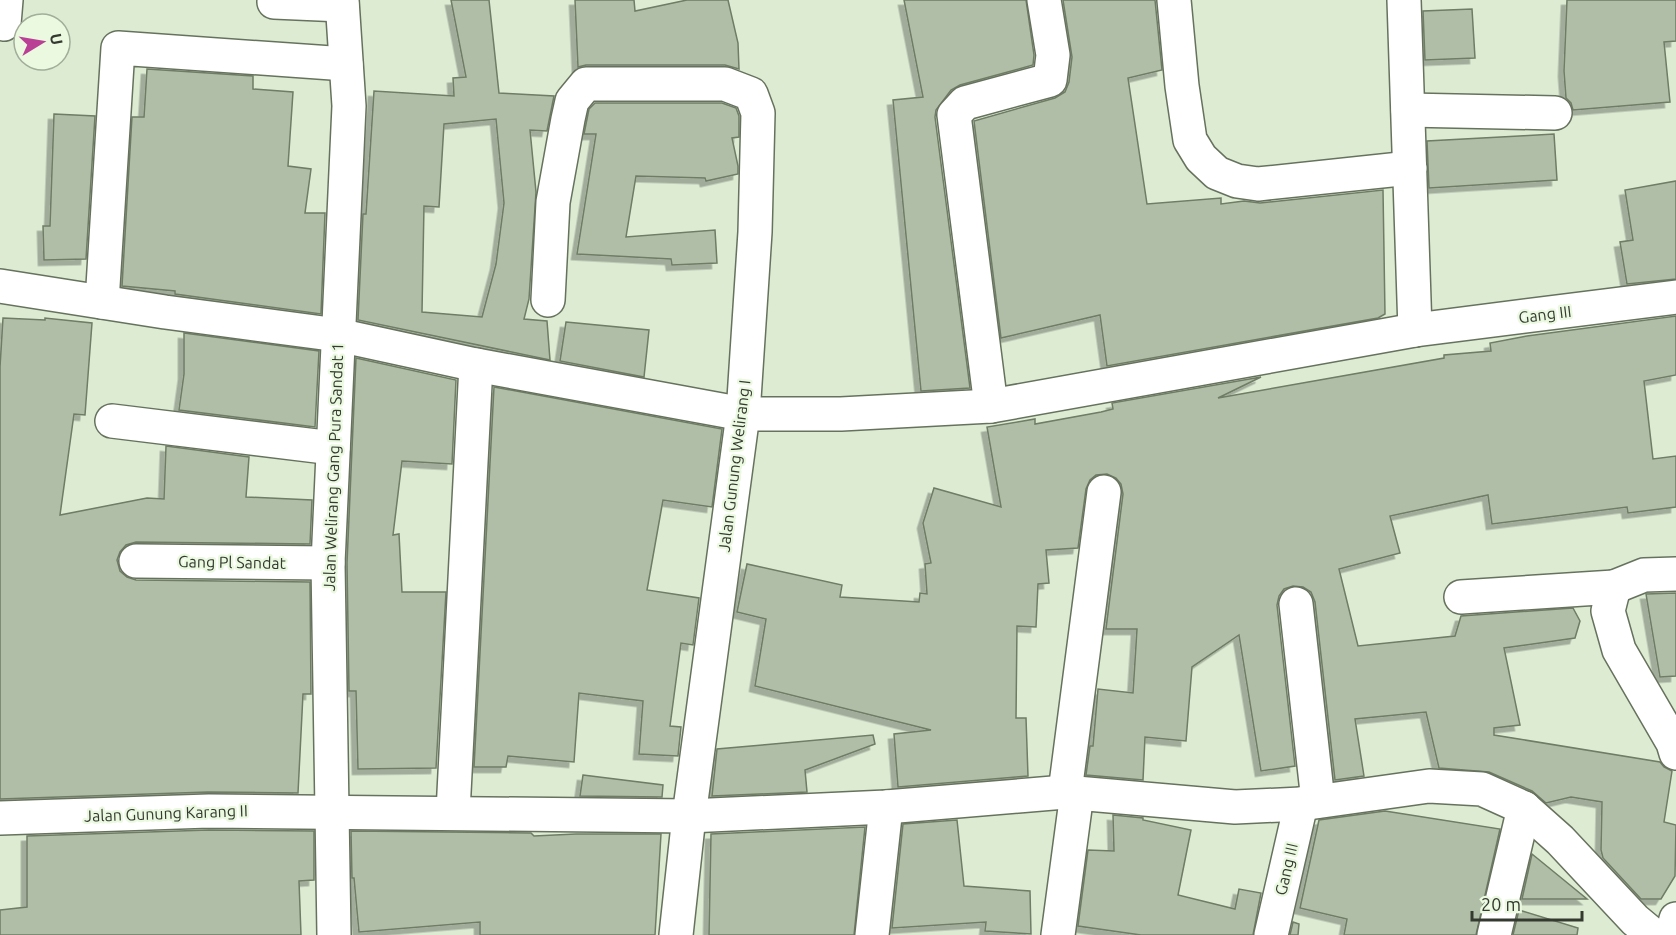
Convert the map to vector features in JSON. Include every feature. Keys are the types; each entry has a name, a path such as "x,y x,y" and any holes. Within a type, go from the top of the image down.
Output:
{"street":[{"path":"991,406 954,115 965,103 1050,80 1053,55 1044,0"},
{"path":"1174,0 1182,86 1190,140 1201,158 1218,173 1237,181 1258,184 1410,168"},
{"path":"1404,0 1415,330"},
{"path":"274,2 342,2"},
{"name":"Jalan Welirang Gang Pura Sandat 1","path":"334,935 328,563 349,106 342,2"},
{"path":"102,302 118,48 346,64"},
{"name":"Jalan Gunung Welirang I","path":"548,300 555,191 572,100 585,84 725,84 751,94 758,113 755,232 743,414 688,816 676,935"},
{"path":"1408,110 1555,113"},
{"name":"Gang III","path":"0,286 338,335 476,365 743,414 841,414 991,406 1415,330 1676,297"},
{"path":"453,812 476,365"},
{"path":"112,421 333,448"},
{"path":"1058,935 1104,492"},
{"name":"Gang Pl Sandat","path":"136,561 328,563"},
{"path":"1461,597 1614,587 1644,575 1676,574"},
{"path":"1614,587 1608,611 1619,650 1673,743 1676,753"},
{"name":"Gang III","path":"1271,935 1310,802 1296,604"},
{"path":"332,811 688,816 886,807 1071,793 1235,807 1310,802 1429,786 1482,789 1524,808 1560,840 1635,920 1653,935"},
{"path":"872,935 886,807"},
{"path":"1494,935 1524,808"},
{"name":"Jalan Gunung Karang II","path":"0,818 209,811 332,811"},
{"path":"1672,935 1676,919"}],"building":[{"path":"451,0 489,0 499,93 554,96 547,131 530,130 536,192 529,299 524,319 547,321 550,360 358,320 363,214 366,214 374,91 454,96 453,78 466,77","holes":["496,119 504,203 496,264 482,317 422,312 424,206 439,207 444,124"]},
{"path":"575,0 634,0 635,11 687,0 728,0 738,43 739,69 725,65 586,65 578,67"},
{"path":"904,0 1026,0 1034,55 1033,65 960,85 951,90 936,110 935,117 970,388 921,391 893,100 923,97"},
{"path":"1063,0 1155,0 1162,70 1128,78 1147,204 1221,198 1221,204 1244,201 1260,203 1383,190 1385,314 1378,318 1107,366 1100,315 1001,338 974,121 1055,98 1065,92 1069,82 1072,57"},
{"path":"1567,0 1676,0 1676,41 1664,42 1670,102 1573,110 1566,98 1564,71"},
{"path":"1472,9 1475,58 1425,60 1423,11"},
{"path":"147,69 253,76 253,89 293,92 288,166 311,169 305,213 325,213 321,314 175,294 175,291 122,286 132,117 144,117"},
{"path":"595,103 722,103 736,108 739,116 739,137 732,138 738,174 706,181 705,178 636,176 626,237 715,230 717,263 672,265 671,259 577,254 596,134 584,134 589,109"},
{"path":"54,114 95,116 86,259 44,260 43,226 50,226"},
{"path":"1554,134 1557,180 1429,188 1427,141"},
{"path":"1676,181 1676,279 1627,284 1620,242 1633,240 1625,190"},
{"path":"1676,316 1676,375 1644,381 1653,459 1676,456 1676,507 1628,513 1627,507 1492,524 1488,495 1390,516 1400,553 1339,569 1358,646 1455,636 1461,616 1573,608 1580,621 1575,638 1504,648 1520,725 1494,728 1494,735 1660,762 1672,771 1664,822 1676,825 1675,876 1661,899 1641,899 1603,858 1601,850 1602,802 1571,797 1546,803 1532,791 1489,772 1439,768 1426,712 1355,719 1364,776 1335,780 1315,602 1311,592 1303,587 1293,586 1284,589 1277,605 1295,766 1261,771 1239,635 1192,667 1186,741 1145,737 1143,780 1086,775 1090,746 1093,746 1098,689 1133,693 1137,629 1106,629 1123,494 1121,484 1116,478 1107,474 1096,475 1090,480 1086,489 1078,548 1046,550 1049,583 1038,584 1036,627 1017,626 1016,718 1026,718 1028,776 898,787 894,734 931,730 755,686 766,619 737,612 747,564 842,585 840,597 919,602 920,593 927,594 925,564 931,563 923,523 934,488 1001,507 987,427 1035,419 1035,424 1101,412 1113,409 1112,403 1261,377 1218,398 1444,358 1444,355 1491,351 1490,343 1527,336"},
{"path":"3,318 45,320 45,318 92,323 85,415 74,414 60,515 147,498 164,499 166,446 249,457 246,497 312,500 310,544 136,542 126,545 117,560 120,571 136,580 310,582 311,694 303,694 298,793 208,792 0,799 0,367"},
{"path":"566,322 649,330 644,377 560,361"},
{"path":"184,333 319,351 315,427 179,410 184,374"},
{"path":"356,358 456,380 452,464 402,461 393,535 399,534 402,592 446,592 436,768 358,769 356,691 349,691 347,563"},
{"path":"494,387 722,429 712,507 663,500 647,590 699,598 693,645 681,643 670,726 681,727 678,756 639,754 643,701 579,693 574,762 508,756 506,767 474,767"},
{"path":"1676,593 1676,676 1660,677 1646,594"},
{"path":"873,735 875,744 805,770 807,792 712,796 717,749"},
{"path":"583,775 663,785 662,797 580,796"},
{"path":"1385,811 1500,829 1476,935 1344,935 1347,919 1300,908 1319,820"},
{"path":"1113,815 1143,818 1143,820 1191,830 1178,895 1235,909 1239,889 1261,893 1253,935 1141,935 1078,926 1088,850 1114,851"},
{"path":"957,820 964,886 1030,891 1031,934 985,931 986,922 892,928 903,824"},
{"path":"865,827 854,935 709,935 711,834"},
{"path":"209,830 314,831 314,880 299,881 301,935 0,935 0,910 27,907 27,836"},
{"path":"351,831 531,833 534,836 661,834 655,935 480,935 480,922 359,932 354,878 352,878"},
{"path":"1532,854 1587,899 1522,899"},
{"path":"1519,910 1578,928 1577,935 1513,935"},
{"path":"1293,922 1299,924 1298,935 1290,935"}]}
